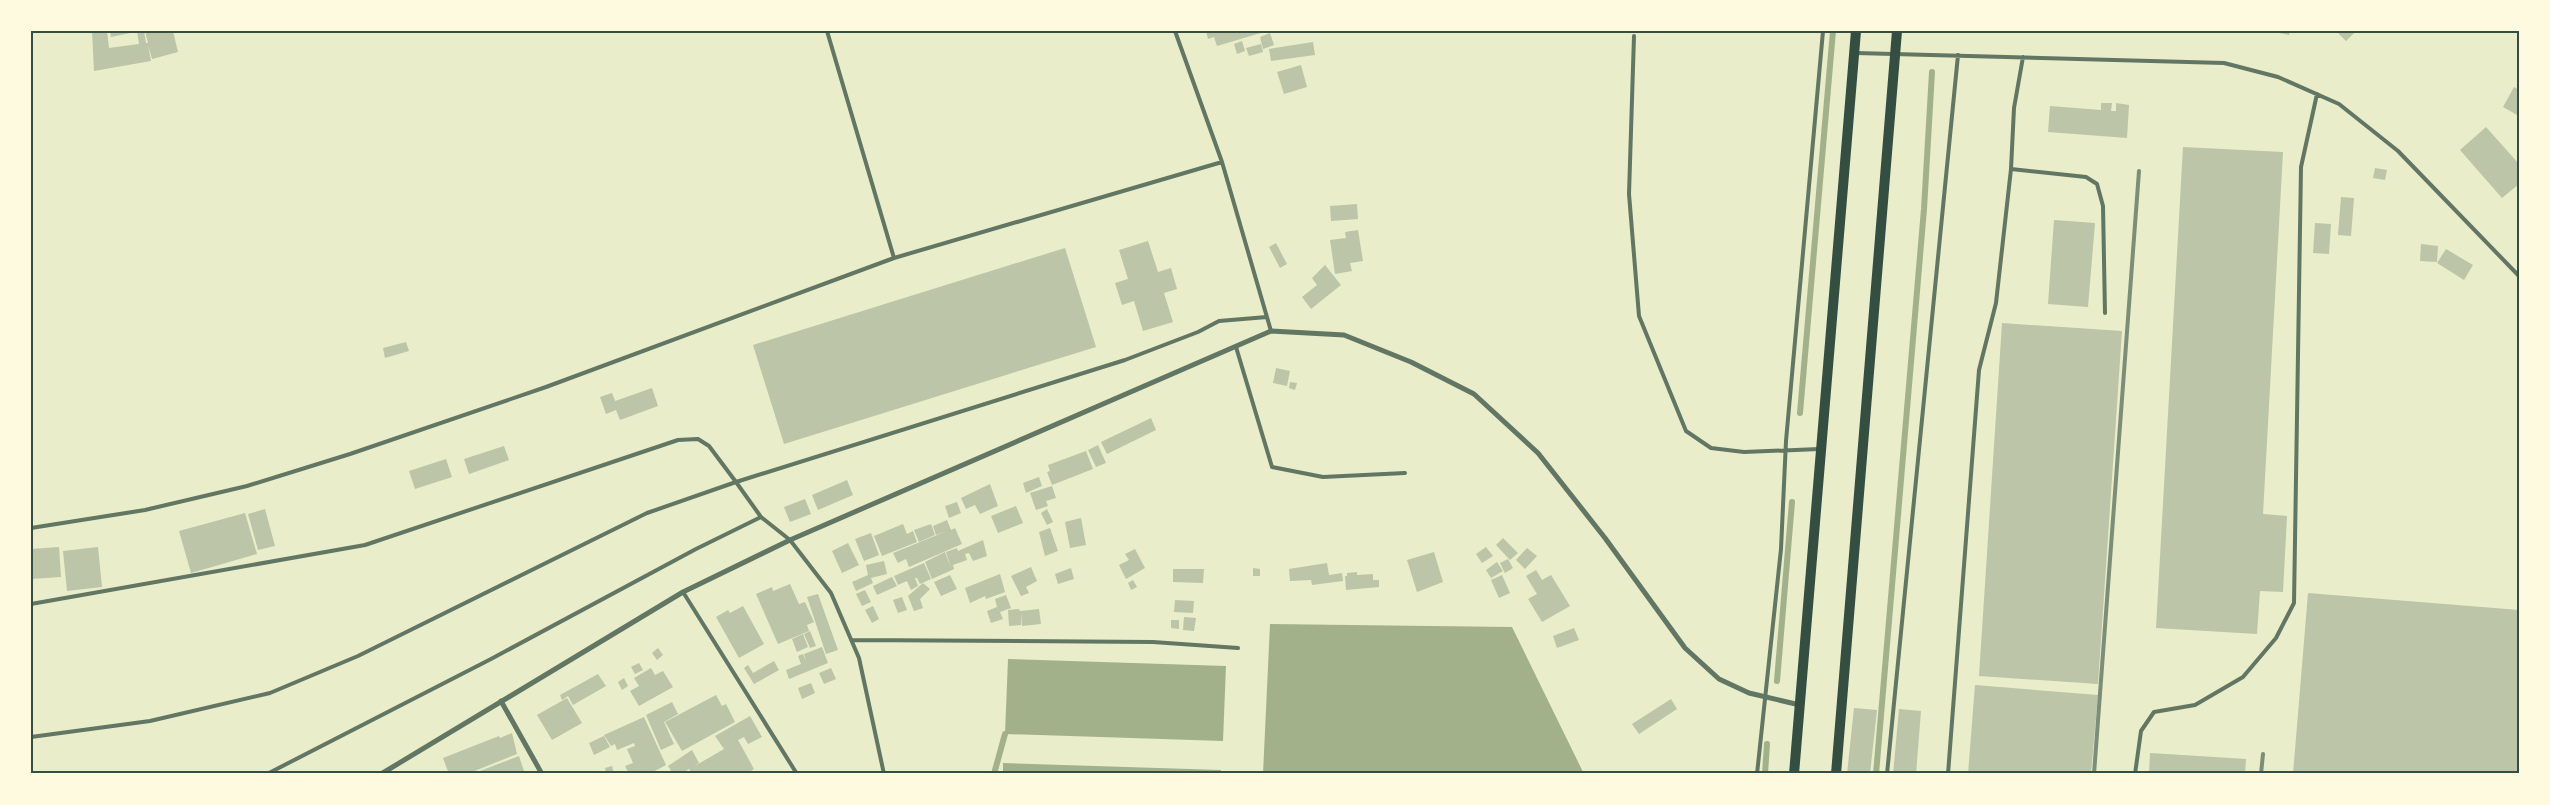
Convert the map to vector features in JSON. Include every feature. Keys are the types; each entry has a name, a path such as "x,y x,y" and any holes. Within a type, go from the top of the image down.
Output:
{"main road":[{"path":"1794,774 1856,31"},
{"path":"1836,774 1897,31"}],"street":[{"path":"381,774 683,592 790,540 1271,331 1344,335 1411,362 1474,394 1538,452 1605,538 1685,648 1719,679 1749,693 1800,705"},
{"path":"502,701 542,774"}],"lane":[{"path":"827,31 894,258"},
{"path":"1175,31 1222,162 1271,331"},
{"path":"1757,774 1781,549 1786,450 1823,31"},
{"path":"1634,36 1629,194 1639,316 1686,431 1711,448 1744,452 1821,448"},
{"path":"1854,53 2224,63 2278,77 2339,104 2398,150 2519,276"},
{"path":"1887,774 1958,55"},
{"path":"1948,774 1979,370 1996,303 2011,170 2014,108 2023,57"},
{"path":"2135,774 2141,731 2154,712 2195,705 2243,678 2276,638 2294,603 2301,167 2317,94"},
{"path":"31,528 145,510 247,486 331,460 546,386 894,258 1222,162"},
{"path":"2011,170 2086,177 2097,184 2103,206 2105,313"},
{"path":"31,737 150,722 270,692 358,656 647,513 736,482 1125,360 1198,332 1219,320 1267,317"},
{"path":"1236,346 1272,467 1323,477 1405,473"},
{"path":"31,604 364,545 678,440 698,439 708,446 762,517 790,540 831,593 859,658 884,774"},
{"path":"266,774 492,659 696,548 762,517"},
{"path":"683,592 797,774"},
{"path":"852,640 1153,642 1238,648"}],"shaded area":[{"path":"1270,624 1512,627 1584,774 1263,774"},
{"path":"1008,659 1226,666 1223,741 1005,734"},
{"path":"1003,763 1221,770 1221,774 1003,774"}],"building":[{"path":"92,31 107,31 109,48 139,44 137,31 144,31 146,43 148,43 145,31 173,31 178,52 152,59 148,45 151,61 94,71"},
{"path":"110,31 135,31 135,32 111,37"},
{"path":"1206,31 1264,32 1217,46 1214,37 1208,39"},
{"path":"2270,31 2290,31 2289,35"},
{"path":"2336,31 2356,31 2346,41"},
{"path":"1270,33 1274,45 1263,49 1260,37"},
{"path":"1242,41 1245,51 1237,54 1234,44"},
{"path":"1313,42 1315,55 1271,61 1269,49"},
{"path":"1261,44 1263,52 1249,56 1246,48"},
{"path":"1301,65 1307,87 1284,94 1277,72"},
{"path":"2514,87 2519,90 2519,116 2503,107"},
{"path":"2101,103 2112,103 2111,111 2116,111 2116,103 2129,105 2127,138 2048,132 2050,106 2101,110"},
{"path":"2486,127 2519,164 2519,184 2502,198 2460,150"},
{"path":"2183,147 2283,152 2263,514 2287,516 2283,592 2260,591 2257,634 2156,628"},
{"path":"2375,168 2387,170 2385,180 2373,178"},
{"path":"2341,197 2354,198 2351,236 2338,235"},
{"path":"1357,204 1358,219 1331,221 1330,206"},
{"path":"2054,220 2095,223 2088,307 2048,304"},
{"path":"2315,223 2331,224 2329,254 2313,253"},
{"path":"1358,230 1363,261 1350,263 1352,271 1335,274 1330,240 1346,238 1345,232"},
{"path":"1148,241 1158,272 1171,268 1177,289 1164,293 1173,322 1143,331 1134,301 1122,305 1115,283 1128,279 1119,250"},
{"path":"1276,243 1287,264 1280,268 1269,247"},
{"path":"2421,244 2438,246 2437,262 2420,261"},
{"path":"1065,248 1096,347 784,444 753,345"},
{"path":"2446,249 2473,265 2464,280 2437,263"},
{"path":"1325,265 1341,285 1311,309 1302,297 1317,285 1312,278"},
{"path":"2002,323 2122,331 2098,684 1979,676"},
{"path":"406,342 409,351 385,358 383,348"},
{"path":"1276,368 1290,371 1287,386 1273,383"},
{"path":"1290,382 1297,383 1295,390 1289,388"},
{"path":"652,388 658,406 620,420 616,410 606,414 600,397 612,393 615,401"},
{"path":"1151,418 1156,430 1107,454 1101,442"},
{"path":"1098,445 1106,463 1096,467 1088,450"},
{"path":"504,446 509,460 469,474 464,459"},
{"path":"1086,451 1093,469 1052,485 1047,472 1050,471 1048,465"},
{"path":"446,459 452,477 415,489 409,471"},
{"path":"1039,477 1042,486 1026,493 1023,483"},
{"path":"847,480 853,495 818,510 812,495"},
{"path":"990,484 998,506 980,514 975,505 966,509 961,498"},
{"path":"1052,486 1056,498 1046,501 1048,506 1036,510 1030,493"},
{"path":"805,499 811,514 790,522 784,507"},
{"path":"957,502 961,513 949,518 945,506"},
{"path":"1016,506 1023,523 998,533 991,516"},
{"path":"265,509 275,546 258,550 248,514"},
{"path":"1047,509 1053,522 1047,525 1041,513"},
{"path":"245,513 257,554 191,573 179,531"},
{"path":"1081,518 1086,545 1070,548 1065,522"},
{"path":"947,520 951,530 955,528 962,544 909,567 906,559 898,563 893,553 947,531 936,535 933,526"},
{"path":"903,524 907,534 913,531 917,542 882,556 874,536"},
{"path":"931,524 935,535 919,542 914,530"},
{"path":"1050,528 1058,551 1045,556 1039,532"},
{"path":"871,533 879,555 864,561 855,539"},
{"path":"1503,538 1518,553 1510,560 1496,545"},
{"path":"983,540 987,556 973,561 969,553 965,554 967,560 953,565 954,569 932,579 925,562 945,552 951,568 946,552 957,548 958,551"},
{"path":"848,543 859,565 842,573 832,551"},
{"path":"59,547 61,577 31,579 31,549"},
{"path":"98,547 102,587 67,591 63,551"},
{"path":"1486,547 1493,556 1482,563 1476,554"},
{"path":"1527,548 1537,556 1525,569 1516,560"},
{"path":"1135,549 1145,568 1126,579 1119,565 1129,560 1125,554"},
{"path":"1434,552 1443,582 1417,592 1407,560"},
{"path":"1508,559 1513,568 1505,573 1500,563"},
{"path":"884,561 887,574 871,578 873,583 856,591 852,582 868,575 866,565"},
{"path":"1497,562 1503,571 1491,578 1486,570"},
{"path":"924,563 931,579 920,584 917,578 915,578 918,586 911,590 907,581 898,585 894,576"},
{"path":"1327,563 1329,575 1342,573 1343,581 1312,585 1311,580 1290,581 1289,569"},
{"path":"1031,567 1037,581 1026,587 1029,593 1021,596 1011,576"},
{"path":"1071,568 1074,579 1058,584 1055,574"},
{"path":"1253,568 1260,569 1260,576 1253,576"},
{"path":"1173,569 1204,569 1203,583 1173,582"},
{"path":"1536,570 1542,580 1551,575 1570,606 1542,622 1528,599 1537,594 1526,576"},
{"path":"1357,572 1357,575 1373,574 1373,580 1379,580 1379,587 1346,590 1345,576 1347,576 1347,573"},
{"path":"1000,574 1005,592 986,599 985,596 970,603 965,588"},
{"path":"950,575 957,589 941,596 934,582"},
{"path":"1502,575 1510,593 1499,598 1491,580"},
{"path":"892,577 897,586 877,595 873,586"},
{"path":"1133,580 1137,587 1131,590 1128,583"},
{"path":"923,583 930,589 920,599 923,608 914,611 908,596"},
{"path":"790,584 799,604 805,602 814,622 807,625 809,631 778,644 756,594 772,587 773,591"},
{"path":"865,590 871,602 862,606 856,594"},
{"path":"2308,593 2519,610 2519,774 2293,774"},
{"path":"818,594 838,650 826,654 807,597"},
{"path":"1006,595 1011,608 1000,612 1003,619 991,623 987,611 997,607 995,599"},
{"path":"902,597 907,610 898,613 893,600"},
{"path":"1175,600 1194,601 1193,613 1174,612"},
{"path":"743,606 764,644 739,658 716,617 728,610 730,613"},
{"path":"873,606 879,619 872,623 865,610"},
{"path":"1019,609 1020,611 1039,609 1041,624 1022,626 1021,613 1021,625 1009,626 1008,610"},
{"path":"1184,617 1196,618 1194,631 1183,630"},
{"path":"1171,620 1179,620 1179,629 1171,628"},
{"path":"1574,628 1579,640 1557,648 1553,636"},
{"path":"810,631 816,646 810,648 804,634"},
{"path":"803,634 808,647 797,652 792,639"},
{"path":"822,647 828,663 789,679 786,670 801,664 798,656 803,654 806,662 804,654"},
{"path":"658,648 663,655 657,660 652,653"},
{"path":"774,661 779,670 754,684 744,668 748,665 753,673"},
{"path":"639,663 643,670 635,674 631,667"},
{"path":"651,668 655,675 663,671 673,687 639,706 630,691 639,686 634,678"},
{"path":"831,668 836,679 824,684 819,673"},
{"path":"598,674 606,686 573,705 568,696 562,700 560,695"},
{"path":"624,678 628,686 622,690 618,682"},
{"path":"811,683 815,693 802,699 798,688"},
{"path":"1975,685 2098,695 2091,774 1968,774"},
{"path":"716,695 722,706 726,704 735,722 682,751 665,722"},
{"path":"567,698 582,723 552,740 537,715"},
{"path":"1671,699 1677,709 1639,734 1632,724"},
{"path":"672,702 678,714 664,722 674,744 661,750 646,715"},
{"path":"1854,708 1877,710 1870,774 1847,774"},
{"path":"1899,709 1921,711 1916,774 1893,774"},
{"path":"750,716 762,737 748,744 744,737 738,740 754,769 746,774 692,774 689,769 681,774 673,774 668,766 692,750 699,763 693,767 724,749 715,736"},
{"path":"644,717 666,765 649,774 629,774 625,766 633,763 627,749 635,746 634,743 617,750 615,744 611,746 604,735"},
{"path":"512,733 517,754 467,774 449,774 443,758 499,736 500,738"},
{"path":"604,736 610,747 594,755 589,743"},
{"path":"2150,753 2246,759 2245,774 2149,774"},
{"path":"519,756 525,774 501,774 500,771 495,774 472,774"},
{"path":"612,766 614,774 606,774 605,768"}],"waterway":[{"path":"1800,413 1833,31"},
{"path":"1876,774 1924,209 1932,72"},
{"path":"1777,681 1792,502"},
{"path":"994,774 1005,734"},
{"path":"1765,774 1767,744"}],"railway":[{"path":"2094,774 2139,171"},
{"path":"2261,774 2263,754"}]}
